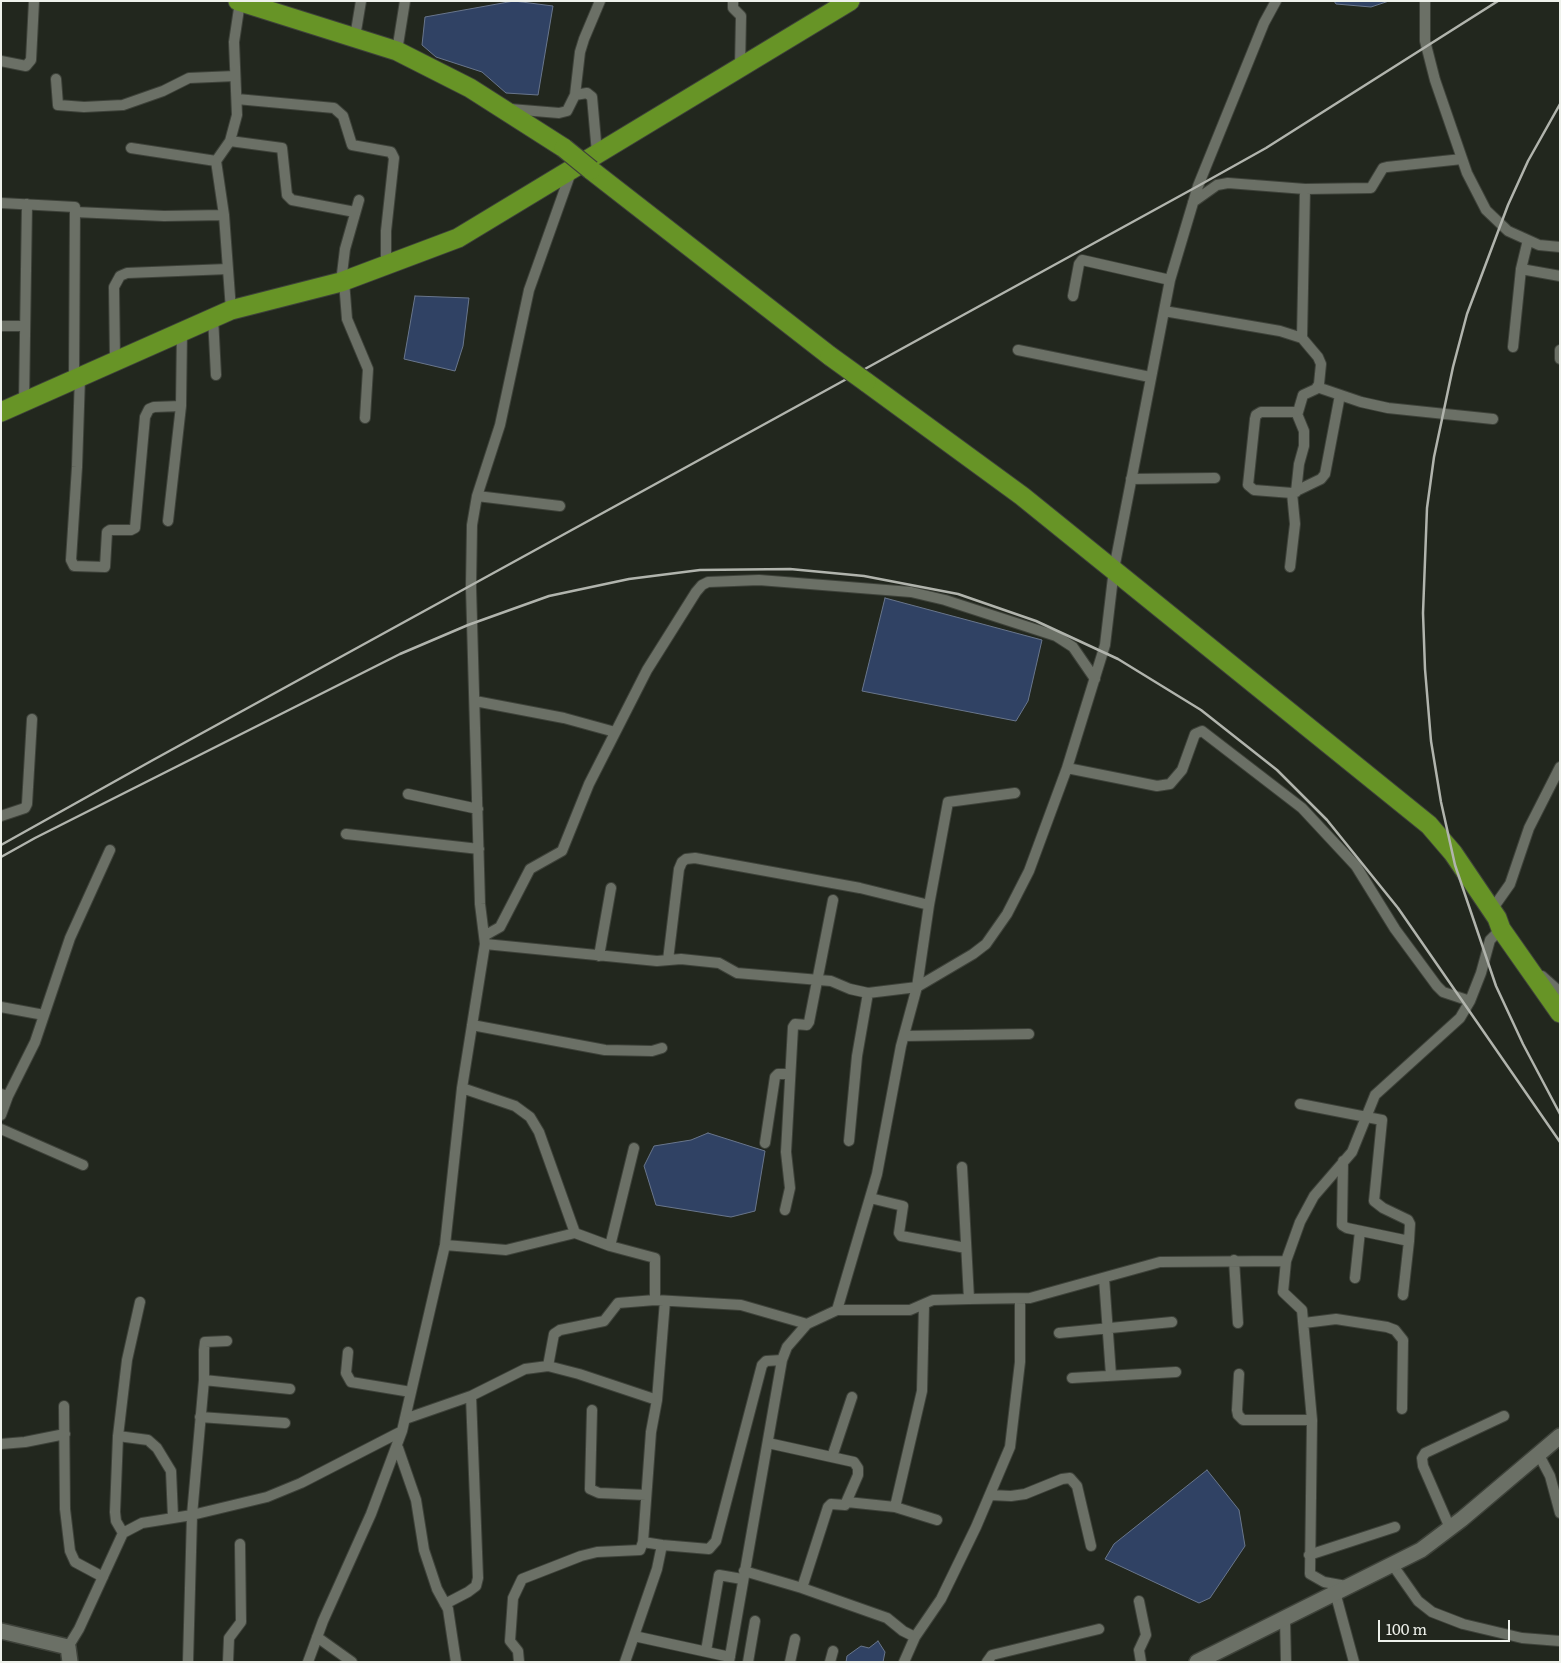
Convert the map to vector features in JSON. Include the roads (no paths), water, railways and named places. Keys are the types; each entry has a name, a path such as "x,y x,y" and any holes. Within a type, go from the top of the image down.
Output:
{"highway":[{"path":"1,412 182,330 231,310 342,282 386,267 458,238 572,169 594,162 740,67 850,1"},
{"path":"239,2 355,37 397,52 437,70 504,109 564,148 594,162 830,356 1022,496 1429,825 1452,853 1491,911 1500,929 1560,1013"}],"street":[{"path":"1,61 26,66 32,60 34,1"},
{"path":"355,37 361,1"},
{"path":"397,52 406,1"},
{"path":"504,109 559,113 567,111 575,95 580,52 588,26 600,1"},
{"path":"734,1 734,8 742,16 740,67"},
{"path":"485,940 600,956 681,959 719,963 737,973 832,980 868,993 917,988 986,944 1007,914 1029,871 1067,768 1095,679 1105,645 1114,569 1170,280 1193,202 1264,23 1276,1"},
{"path":"1425,1 1426,46 1467,173 1486,210 1508,231 1539,246 1560,247"},
{"path":"231,310 224,215 216,162 230,141 237,115 234,42 239,2"},
{"path":"56,79 58,105 84,108 123,105 163,91 189,78 235,76"},
{"path":"575,95 588,93 592,97 594,162"},
{"path":"237,99 334,108 343,116 352,145 391,152 394,158 386,231 386,267"},
{"path":"230,141 282,148 287,195 292,200 355,212"},
{"path":"131,148 216,162"},
{"path":"1193,202 1217,185 1228,183 1305,189 1371,188 1383,168 1387,166 1462,159"},
{"path":"308,1662 398,1448 445,1245 462,1088 485,940 480,904 471,537 477,496 500,425 529,290 572,169"},
{"path":"1302,338 1305,189"},
{"path":"359,200 346,249 342,282 347,318 368,369 365,418"},
{"path":"1,203 71,205 75,207 77,467 71,560 74,566 105,567 106,532 135,528 145,417 149,409 154,407 181,406"},
{"path":"24,402 27,204"},
{"path":"75,212 164,216 224,215"},
{"path":"1513,347 1521,270 1528,240"},
{"path":"1073,296 1079,264 1082,260 1170,280"},
{"path":"115,360 114,287 120,276 127,273 228,269"},
{"path":"1521,270 1560,276"},
{"path":"1164,311 1280,331 1302,338 1316,354 1321,364 1317,387"},
{"path":"213,317 216,375"},
{"path":"1,326 25,326"},
{"path":"168,521 181,406 182,330"},
{"path":"1018,350 1150,377"},
{"path":"1560,350 1560,359"},
{"path":"1290,567 1294,524 1294,492 1304,446 1304,431 1297,414 1303,394 1317,387 1361,402 1388,408 1493,419"},
{"path":"1297,414 1261,412 1256,415 1247,480 1250,488 1254,490 1294,492 1321,479 1325,474 1340,395"},
{"path":"1131,479 1215,478"},
{"path":"477,496 560,506"},
{"path":"485,940 500,927 530,869 562,851 589,784 647,670 702,585 714,580 759,580 911,592 945,600 1056,636 1073,647 1095,679"},
{"path":"475,700 564,718 615,732"},
{"path":"1,816 25,808 27,804 32,719"},
{"path":"1067,768 1157,786 1170,784 1182,770 1195,734 1202,731 1302,808 1356,866 1395,930 1437,986 1443,992 1470,1002"},
{"path":"1491,911 1510,884 1529,828 1560,767"},
{"path":"837,1310 877,1174 904,1036 917,988 929,905 948,802 1015,793"},
{"path":"408,794 478,809"},
{"path":"346,834 479,849"},
{"path":"1,1115 5,1095 35,1042 70,938 110,850"},
{"path":"668,960 679,870 682,862 686,859 695,858 860,888 929,905"},
{"path":"600,956 611,888"},
{"path":"785,1210 790,1188 786,1152 793,1027 795,1024 808,1024 833,900"},
{"path":"1340,1589 1315,1579 1310,1574 1312,1420 1302,1310 1283,1292 1286,1260 1300,1222 1314,1196 1352,1152 1375,1095 1460,1018 1470,1002 1481,974 1490,940 1500,929"},
{"path":"1515,950 1560,992"},
{"path":"849,1141 857,1056 868,993"},
{"path":"1,1007 44,1015"},
{"path":"472,1025 605,1050 652,1050 662,1048"},
{"path":"904,1036 1029,1034"},
{"path":"765,1143 775,1077 778,1074 789,1074"},
{"path":"462,1088 515,1106 530,1117 539,1132 575,1234"},
{"path":"1300,1104 1366,1118 1381,1119 1374,1201 1383,1208 1410,1222 1403,1295"},
{"path":"1,1129 83,1164"},
{"path":"610,1246 634,1148"},
{"path":"1343,1161 1342,1225 1347,1228 1409,1241"},
{"path":"962,1167 968,1299"},
{"path":"870,1198 903,1206 899,1233 901,1236 966,1248"},
{"path":"1355,1278 1360,1231"},
{"path":"445,1245 506,1250 575,1234 655,1258 660,1301 657,1400 651,1432 643,1542 640,1550 596,1552 580,1556 522,1579 513,1598 510,1641 518,1650 519,1662"},
{"path":"1234,1260 1238,1323"},
{"path":"634,1636 729,1659 782,1360 787,1346 808,1324 837,1310 910,1310 933,1300 1020,1300 1160,1262 1286,1260"},
{"path":"1104,1278 1111,1375"},
{"path":"904,1662 915,1637 941,1599 990,1495 1010,1447 1020,1362 1020,1300"},
{"path":"548,1366 554,1334 560,1330 604,1321 618,1303 660,1301 742,1305 808,1324"},
{"path":"123,1533 116,1521 115,1512 118,1436 127,1360 140,1302"},
{"path":"896,1507 922,1391 924,1305"},
{"path":"1304,1323 1336,1320 1387,1327 1395,1330 1403,1340 1402,1409"},
{"path":"1059,1333 1172,1322"},
{"path":"188,1662 192,1515 206,1342 227,1341"},
{"path":"348,1352 346,1373 351,1382 411,1392"},
{"path":"643,1542 709,1549 716,1541 762,1364 770,1360 782,1360"},
{"path":"405,1419 471,1396 525,1369 548,1366 579,1374 657,1400"},
{"path":"1072,1378 1176,1372"},
{"path":"1239,1374 1237,1410 1238,1415 1243,1420 1312,1420"},
{"path":"204,1380 290,1389"},
{"path":"445,1604 476,1586 478,1578 471,1396"},
{"path":"832,1458 852,1397"},
{"path":"64,1406 65,1509 70,1551 75,1562 103,1577"},
{"path":"592,1410 590,1488 599,1493 646,1496"},
{"path":"1450,1528 1423,1466 1424,1454 1504,1416"},
{"path":"200,1417 285,1423"},
{"path":"1,1631 69,1654 123,1533 142,1523 192,1515 267,1497 301,1483 402,1431"},
{"path":"1,1444 25,1442 65,1434"},
{"path":"118,1436 148,1440 157,1448 171,1471 173,1517"},
{"path":"1197,1662 1285,1619 1340,1589 1422,1550 1560,1436"},
{"path":"768,1443 854,1462 858,1468 847,1502 843,1506 831,1504 828,1507 802,1588"},
{"path":"398,1448 416,1500 424,1550 437,1589 450,1618 456,1662"},
{"path":"1539,1455 1550,1476 1560,1514"},
{"path":"990,1495 1011,1496 1025,1494 1062,1479 1070,1478 1077,1486 1091,1546"},
{"path":"847,1502 896,1507 937,1520"},
{"path":"1309,1555 1395,1526"},
{"path":"228,1662 229,1638 241,1622 240,1544"},
{"path":"625,1662 657,1569 662,1545"},
{"path":"1392,1564 1418,1601 1439,1615 1463,1624 1522,1638 1560,1641"},
{"path":"706,1652 719,1575 743,1575 802,1588 887,1618 902,1631 915,1637"},
{"path":"1340,1589 1354,1662"},
{"path":"1140,1601 1146,1635 1139,1650 1141,1662"},
{"path":"1285,1619 1286,1662"},
{"path":"748,1662 755,1621"},
{"path":"987,1662 992,1655 1099,1629"},
{"path":"317,1637 352,1662"},
{"path":"790,1662 795,1639"},
{"path":"830,1662 833,1651"}],"water":[{"path":"514,1 553,6 538,95 506,93 482,72 436,57 422,45 425,17"},
{"path":"1334,1 1389,1 1371,7 1336,4"},
{"path":"415,296 469,298 463,346 455,371 404,359"},
{"path":"885,598 1042,640 1028,701 1016,721 862,691"},
{"path":"708,1133 765,1151 755,1211 731,1217 656,1205 644,1166 654,1146 691,1140"},
{"path":"1207,1470 1239,1510 1245,1546 1210,1598 1199,1603 1105,1559 1114,1544"},
{"path":"878,1641 885,1652 883,1662 846,1662 847,1656 861,1646 869,1648"}],"railway":[{"path":"1,845 1266,148 1498,1"},
{"path":"1560,104 1528,161 1508,205 1467,314 1453,367 1434,457 1427,508 1423,613 1431,741 1441,802 1455,865 1496,986 1523,1044 1560,1114"},
{"path":"1,857 35,838 400,654 468,625 549,596 629,579 700,570 790,569 864,576 958,594 1036,621 1118,659 1201,710 1277,770 1327,820 1398,908 1560,1142"}]}
